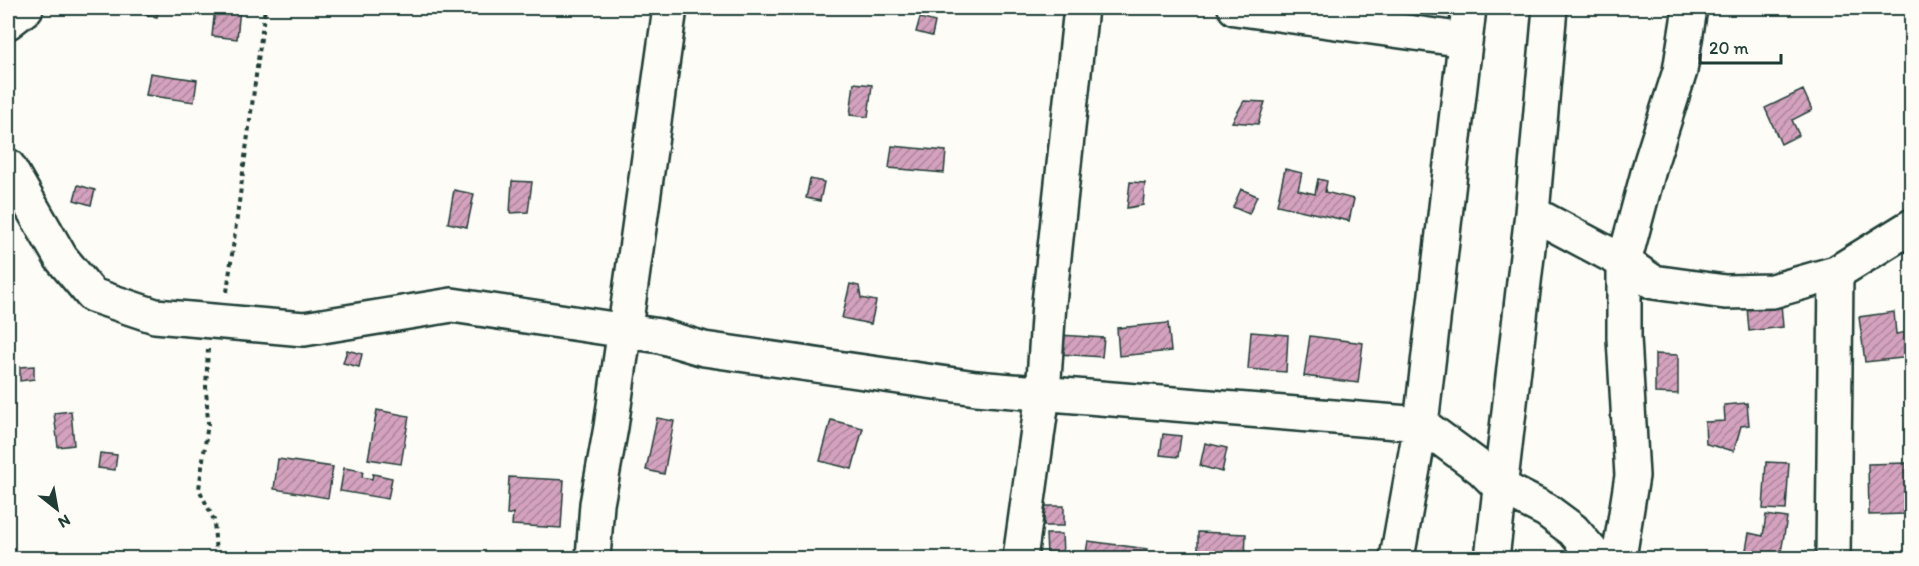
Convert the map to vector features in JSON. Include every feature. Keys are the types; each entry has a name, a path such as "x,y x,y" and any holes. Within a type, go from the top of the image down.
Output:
{"street":[{"path":"8,22 26,8"},
{"path":"593,558 597,504 611,427 670,8"},
{"path":"1020,558 1043,394 1049,303 1081,8"},
{"path":"1235,8 1465,40"},
{"path":"1397,558 1421,424 1469,8"},
{"path":"1465,40 1494,8"},
{"path":"1492,558 1532,213 1550,8"},
{"path":"1619,558 1632,476 1624,338 1624,262 1651,162 1680,71 1690,8"},
{"path":"8,166 61,258 92,296 155,316 223,320 304,329 452,305 660,336 704,349 976,388 1421,424 1482,470 1499,486 1546,510 1572,530 1597,558"},
{"path":"1532,213 1624,262 1653,282 1725,292 1772,291 1836,273 1911,226"},
{"path":"1833,558 1836,273"}],"path":[{"path":"216,558 214,520 200,489 208,423 206,387 208,346 223,320 265,8"}],"building":[{"path":"114,8 159,8 157,17"},
{"path":"215,8 240,8 237,39 212,36"},
{"path":"920,18 935,22 932,36 916,32"},
{"path":"150,73 197,80 194,102 146,95"},
{"path":"854,83 872,85 868,117 850,115"},
{"path":"1803,90 1812,110 1792,120 1799,135 1781,144 1765,108"},
{"path":"1244,101 1265,102 1258,124 1232,122"},
{"path":"892,146 946,151 944,173 889,168"},
{"path":"1285,169 1302,173 1298,190 1315,194 1318,179 1327,181 1325,192 1354,199 1349,221 1277,205"},
{"path":"810,179 824,182 820,201 806,198"},
{"path":"512,181 532,182 528,212 510,213"},
{"path":"1130,182 1145,183 1143,205 1127,208"},
{"path":"78,185 95,190 91,205 74,200"},
{"path":"1241,189 1257,196 1249,214 1233,207"},
{"path":"454,190 474,194 467,227 448,223"},
{"path":"850,284 859,286 861,298 876,301 871,324 842,318"},
{"path":"1781,304 1783,327 1749,331 1747,307"},
{"path":"1894,312 1896,334 1908,332 1911,357 1865,362 1859,317"},
{"path":"1168,323 1171,351 1119,356 1117,328"},
{"path":"1251,332 1288,335 1286,372 1248,369"},
{"path":"1060,335 1104,338 1102,357 1059,354"},
{"path":"1310,336 1363,343 1358,383 1304,376"},
{"path":"347,350 362,354 359,367 343,363"},
{"path":"1655,354 1678,355 1678,394 1655,393"},
{"path":"34,366 34,379 20,381 20,367"},
{"path":"1747,403 1749,425 1741,426 1734,451 1706,444 1705,422 1725,421 1724,405"},
{"path":"377,410 409,416 401,464 368,459"},
{"path":"71,411 74,445 58,447 54,413"},
{"path":"657,418 674,421 664,474 646,470"},
{"path":"831,420 863,428 852,469 820,461"},
{"path":"1906,424 1912,424 1912,440 1906,440"},
{"path":"1163,434 1181,436 1178,457 1160,455"},
{"path":"1205,443 1227,448 1222,472 1200,466"},
{"path":"100,453 117,455 115,470 98,468"},
{"path":"278,459 333,467 328,498 274,489"},
{"path":"1766,462 1789,463 1786,510 1763,509"},
{"path":"1906,463 1907,514 1869,515 1868,464"},
{"path":"344,468 363,471 362,477 372,479 373,474 392,478 388,499 340,491"},
{"path":"509,477 564,480 561,528 512,525 513,513 507,515"},
{"path":"1044,506 1064,506 1064,526 1044,526"},
{"path":"1766,515 1787,518 1780,558 1745,555 1749,533 1763,536"},
{"path":"1198,532 1246,534 1245,558 1198,558"},
{"path":"1046,534 1062,534 1063,554 1047,555"},
{"path":"1088,541 1147,549 1145,558 1085,558"}]}
